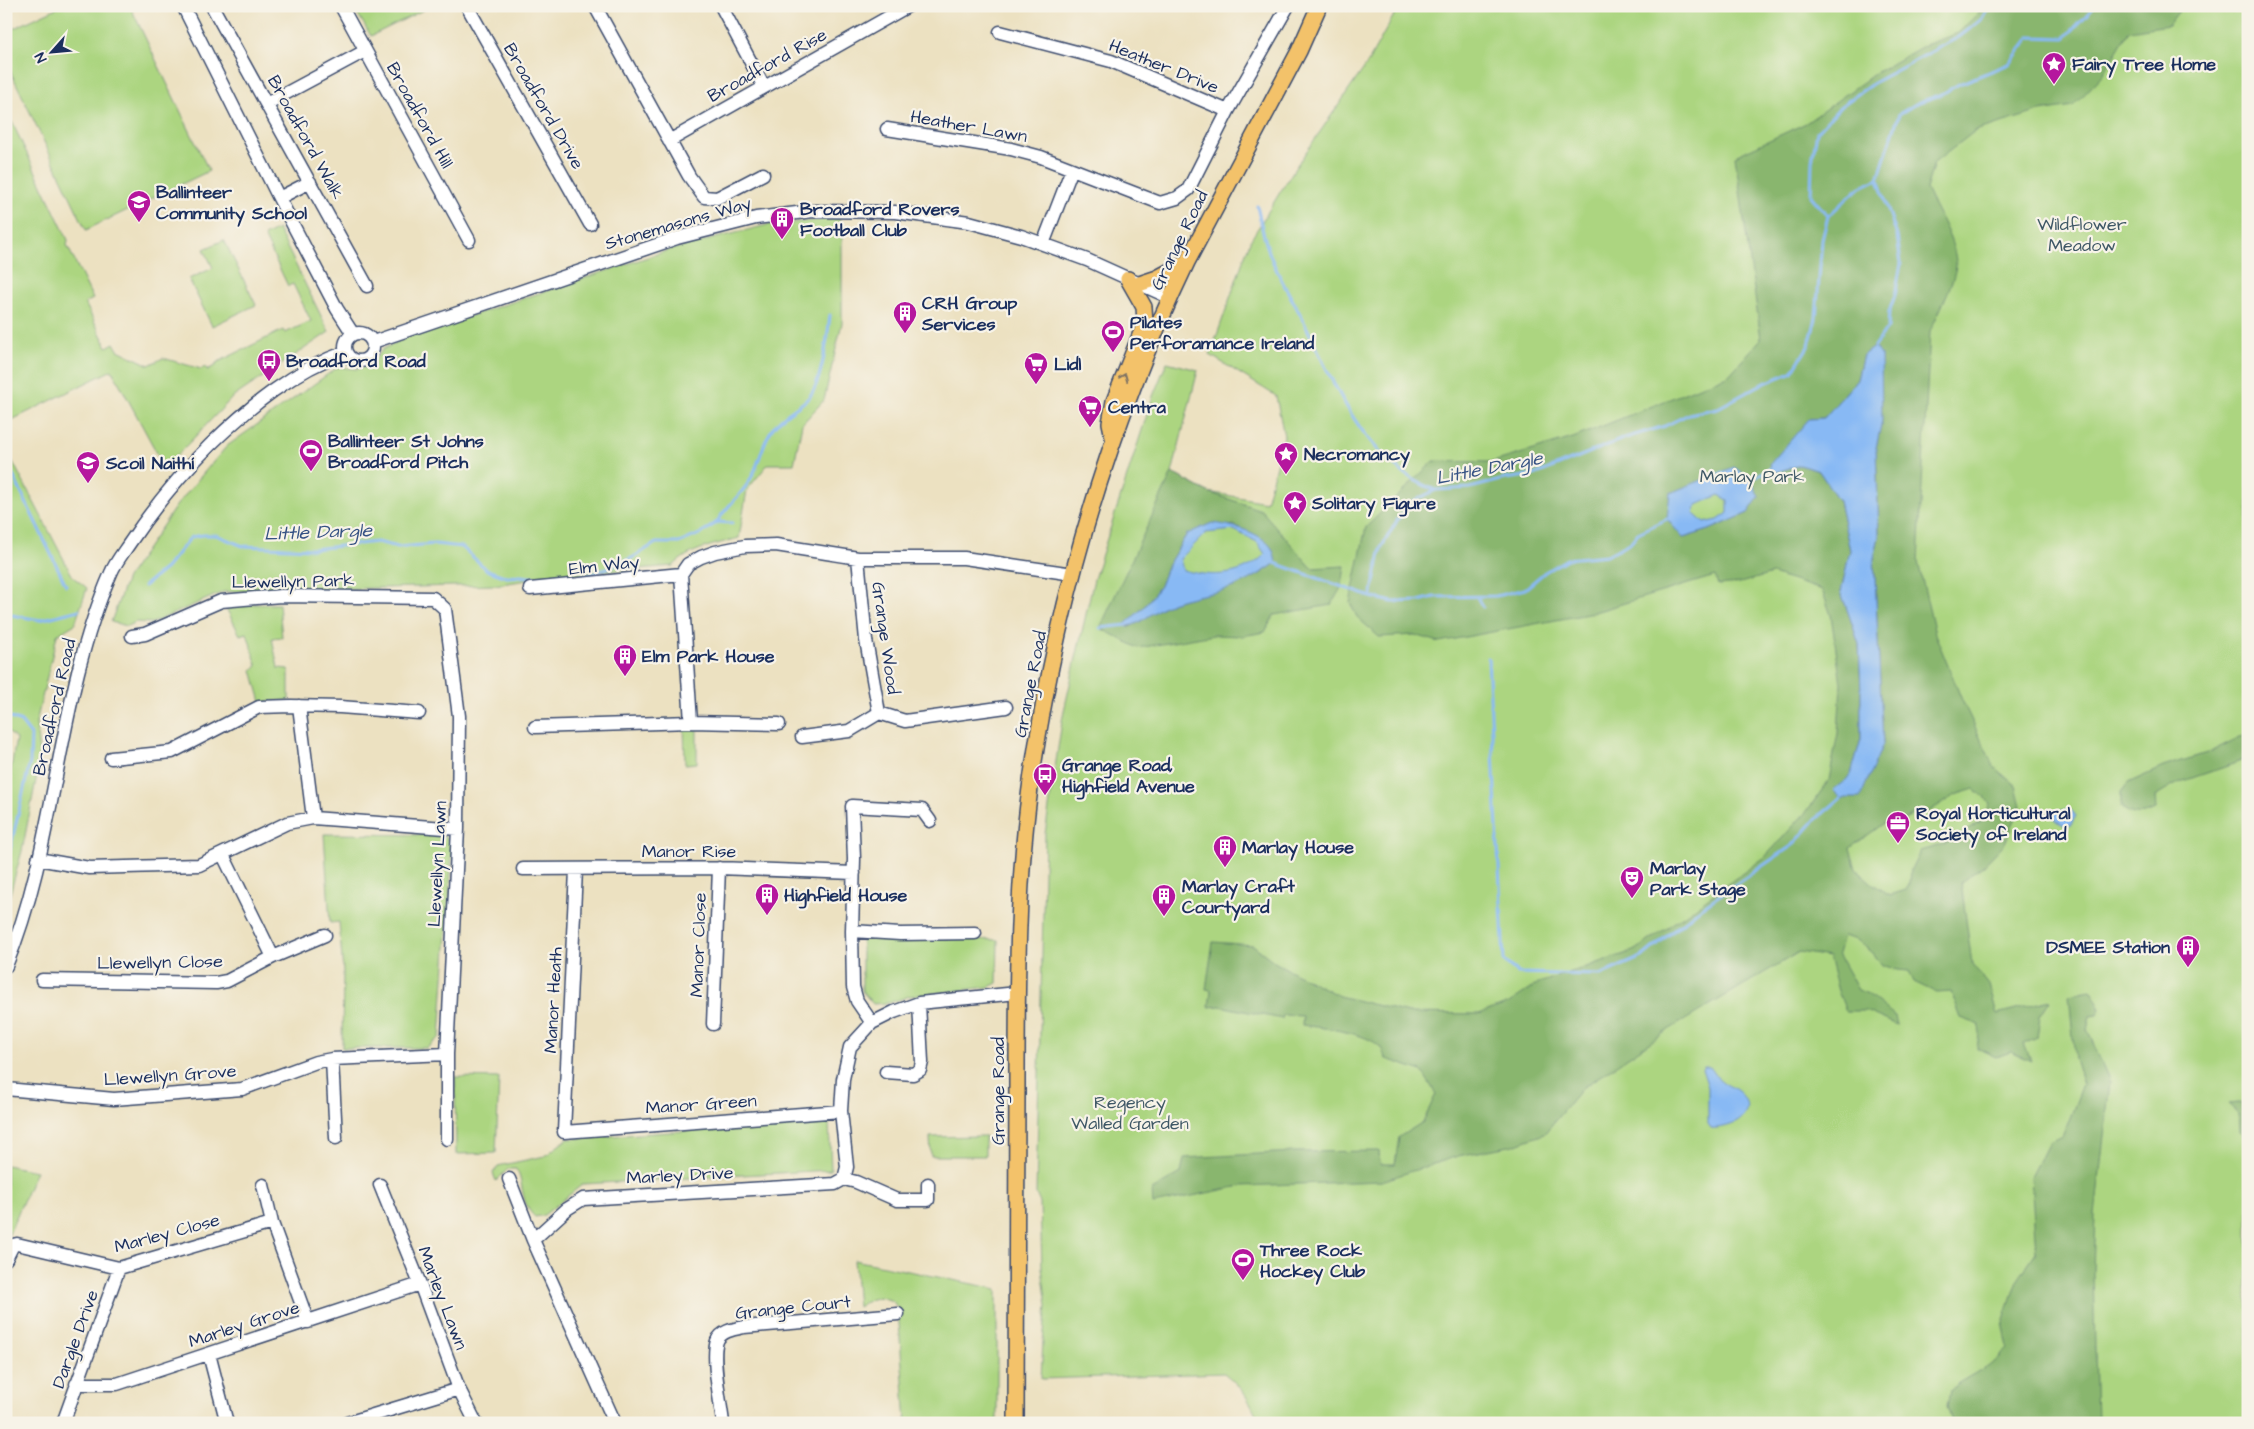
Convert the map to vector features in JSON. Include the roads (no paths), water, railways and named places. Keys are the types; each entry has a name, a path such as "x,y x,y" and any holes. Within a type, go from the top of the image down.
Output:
{"main road":[{"name":"Grange Road","path":"1016,1423 1017,993 1021,880 1032,775 1044,707 1073,574 1114,441 1187,262 1295,58 1319,6"},
{"path":"1114,441 1110,423 1114,401 1140,338 1146,314 1133,281 1157,278 1187,262"}],"street":[{"path":"183,6 279,198 337,309 353,334"},
{"name":"Broadford Walk","path":"212,6 268,103 367,286"},
{"name":"Broadford Hill","path":"341,6 469,240"},
{"name":"Broadford Drive","path":"467,6 590,224"},
{"path":"595,6 669,141 689,176 704,197 717,198 763,174"},
{"path":"721,6 764,86"},
{"name":"Broadford Rise","path":"669,141 908,6"},
{"path":"1228,111 1288,6"},
{"name":"Heather Drive","path":"1000,32 1111,61 1228,111"},
{"path":"268,103 365,51"},
{"name":"Heather Lawn","path":"887,129 1011,149 1160,203 1177,198 1188,190 1228,111"},
{"path":"1043,244 1072,170"},
{"path":"279,198 310,182"},
{"name":"Stonemasons Way","path":"373,342 677,238 756,218 837,210 895,212 969,222 1043,244 1087,260 1171,298"},
{"path":"363,332 373,342 371,355 365,360 352,359 346,352 347,340 353,334 363,332"},
{"name":"Broadford Road","path":"6,966 29,898 61,747 91,625 112,571 146,518 190,465 239,417 298,376 325,360 346,352"},
{"name":"Grange Wood","path":"681,574 688,564 701,557 745,546 776,544 858,558 964,558 1073,574"},
{"name":"Grange Wood","path":"858,558 866,640 879,713 904,721 1006,707"},
{"path":"681,574 691,722"},
{"name":"Elm Way","path":"530,589 681,574"},
{"name":"Llewellyn Park","path":"132,636 145,634 221,601 281,596 432,598"},
{"name":"Llewellyn Lawn","path":"432,598 445,609 459,716 458,830 447,1054 447,1139"},
{"path":"299,706 313,818"},
{"path":"112,758 172,752 259,707 299,706 419,713"},
{"path":"802,737 849,730 879,713"},
{"path":"535,727 691,722 779,724"},
{"path":"872,1023 857,1001 853,987 854,873 852,806 922,810 930,821"},
{"path":"38,859 89,868 200,865 287,823 313,818 458,830"},
{"path":"223,855 273,957"},
{"name":"Manor Rise","path":"523,869 719,868 854,873"},
{"name":"Manor Close","path":"713,1024 719,868"},
{"name":"Manor Heath","path":"564,1132 576,870"},
{"path":"852,931 900,934 975,934"},
{"name":"Llewellyn Close","path":"42,980 227,981 273,957 325,934"},
{"path":"928,1184 928,1200 897,1200 856,1182 844,1179 847,1167 841,1111 843,1079 850,1047 872,1023 894,1012 919,1003 1017,993"},
{"path":"886,1072 912,1074 920,1070 922,1062 919,1003"},
{"name":"Llewellyn Grove","path":"6,1089 114,1099 242,1089 332,1058 447,1054"},
{"path":"332,1058 336,1138"},
{"name":"Manor Green","path":"564,1132 841,1111"},
{"path":"509,1178 533,1240 615,1423"},
{"name":"Marley Drive","path":"533,1240 567,1209 583,1199 835,1184 844,1179"},
{"path":"264,1185 272,1222 308,1322"},
{"name":"Marley Lawn","path":"380,1185 460,1389 476,1423"},
{"name":"Marley Close","path":"6,1258 13,1245 17,1244 119,1268 272,1222"},
{"name":"Dargle Drive","path":"63,1423 119,1268"},
{"name":"Marley Grove","path":"76,1384 117,1384 420,1284"},
{"name":"Grange Court","path":"723,1423 715,1357 718,1340 727,1331 744,1327 898,1314"},
{"path":"209,1354 227,1423"},
{"path":"347,1423 460,1389"}],"water":[{"path":"1875,346 1881,355 1882,420 1876,448 1879,536 1874,558 1883,744 1860,798 1841,798 1833,790 1847,779 1852,771 1861,739 1859,644 1841,592 1850,550 1839,501 1819,471 1800,465 1773,473 1770,464 1809,419 1824,418 1857,380 1863,355"},
{"path":"1734,467 1751,479 1759,497 1748,513 1709,530 1683,538 1667,519 1670,493","holes":["1719,495 1728,500 1728,513 1718,520 1704,523 1694,514 1697,505"]},
{"path":"1212,523 1244,530 1266,541 1272,549 1276,563 1236,586 1175,602 1161,608 1138,623 1123,626 1144,607 1160,586 1168,565 1187,534","holes":["1234,530 1257,542 1265,554 1257,562 1237,571 1216,575 1183,570 1180,559 1206,533"]},
{"path":"2066,809 2072,811 2076,816 2071,824 2064,825 2056,821 2054,813"},
{"path":"1710,1067 1719,1079 1743,1096 1747,1108 1744,1116 1737,1122 1717,1128 1711,1128 1708,1124 1708,1087 1702,1069"}],"waterway":[{"name":"Little Dargle","path":"1828,216 1811,196 1812,161 1817,132 1841,106 1875,82 1959,37 1981,20 1989,6"},
{"name":"Little Dargle","path":"1272,562 1371,597 1381,548 1398,519 1413,501 1436,490 1470,488 1505,479 1534,475 1625,438 1665,426 1689,414 1718,408 1760,385 1792,372 1809,345 1816,318 1822,240 1828,216 1859,188 1878,179 1899,114 1919,102 1940,95 1959,84 2009,64 2030,37 2065,38 2095,6"},
{"path":"1875,346 1888,327 1889,312 1895,295 1901,264 1897,236 1878,179"},
{"path":"1257,206 1265,238 1275,266 1328,372 1355,420 1371,442 1390,462 1411,478 1435,490"},
{"path":"717,522 750,480 768,435 773,428 782,418 807,400 814,389 824,357 830,315"},
{"path":"6,461 66,585"},
{"path":"1751,479 1771,468"},
{"path":"1371,597 1393,602 1419,601 1434,597 1496,596 1525,589 1545,572 1567,559 1607,555 1630,543 1638,533 1667,519"},
{"name":"Little Dargle","path":"574,579 587,576 632,558 656,543 679,543 704,532 717,522 732,523"},
{"name":"Little Dargle","path":"144,586 166,568 191,537 203,535 216,535 243,546 313,549 377,542 398,547 435,544 462,547 487,570 507,577 521,576 556,581"},
{"path":"1477,597 1483,607"},
{"name":"Little Dargle","path":"6,614 40,620 79,610"},
{"name":"Little Dargle","path":"1100,628 1127,625"},
{"path":"1488,658 1504,961 1518,973 1600,975 1642,957 1698,910 1793,845 1815,820 1841,798"},
{"name":"Little Dargle","path":"6,716 21,722 31,735 30,762 6,867"}],"place":[{"name":"Fairy Tree Home","path":"2054,85"},
{"name":"Ballinteer Community School","path":"139,223"},
{"name":"Broadford Rovers Football Club","path":"782,240"},
{"name":"CRH Group Services","path":"905,334"},
{"name":"Pilates Perforamance Ireland","path":"1113,353"},
{"name":"Broadford Road","path":"269,382"},
{"name":"Lidl","path":"1036,385"},
{"name":"Centra","path":"1090,428"},
{"name":"Ballinteer St Johns Broadford Pitch","path":"311,472"},
{"name":"Necromancy","path":"1286,475"},
{"name":"Scoil Naithí","path":"88,484"},
{"name":"Solitary Figure","path":"1295,524"},
{"name":"Elm Park House","path":"625,677"},
{"name":"Grange Road, Highfield Avenue","path":"1045,796"},
{"name":"Royal Horticultural Society of Ireland","path":"1898,844"},
{"name":"Marlay House","path":"1225,868"},
{"name":"Marlay Park Stage","path":"1632,899"},
{"name":"Highfield House","path":"767,916"},
{"name":"Marlay Craft Courtyard","path":"1164,917"},
{"name":"DSMEE Station","path":"2188,968"},
{"name":"Three Rock Hockey Club","path":"1243,1281"}],"park label":[{"name":"Wildflower Meadow","path":"2082,234"},
{"name":"Marlay Park","path":"1752,476"},
{"name":"Regency Walled Garden","path":"1130,1112"}]}
